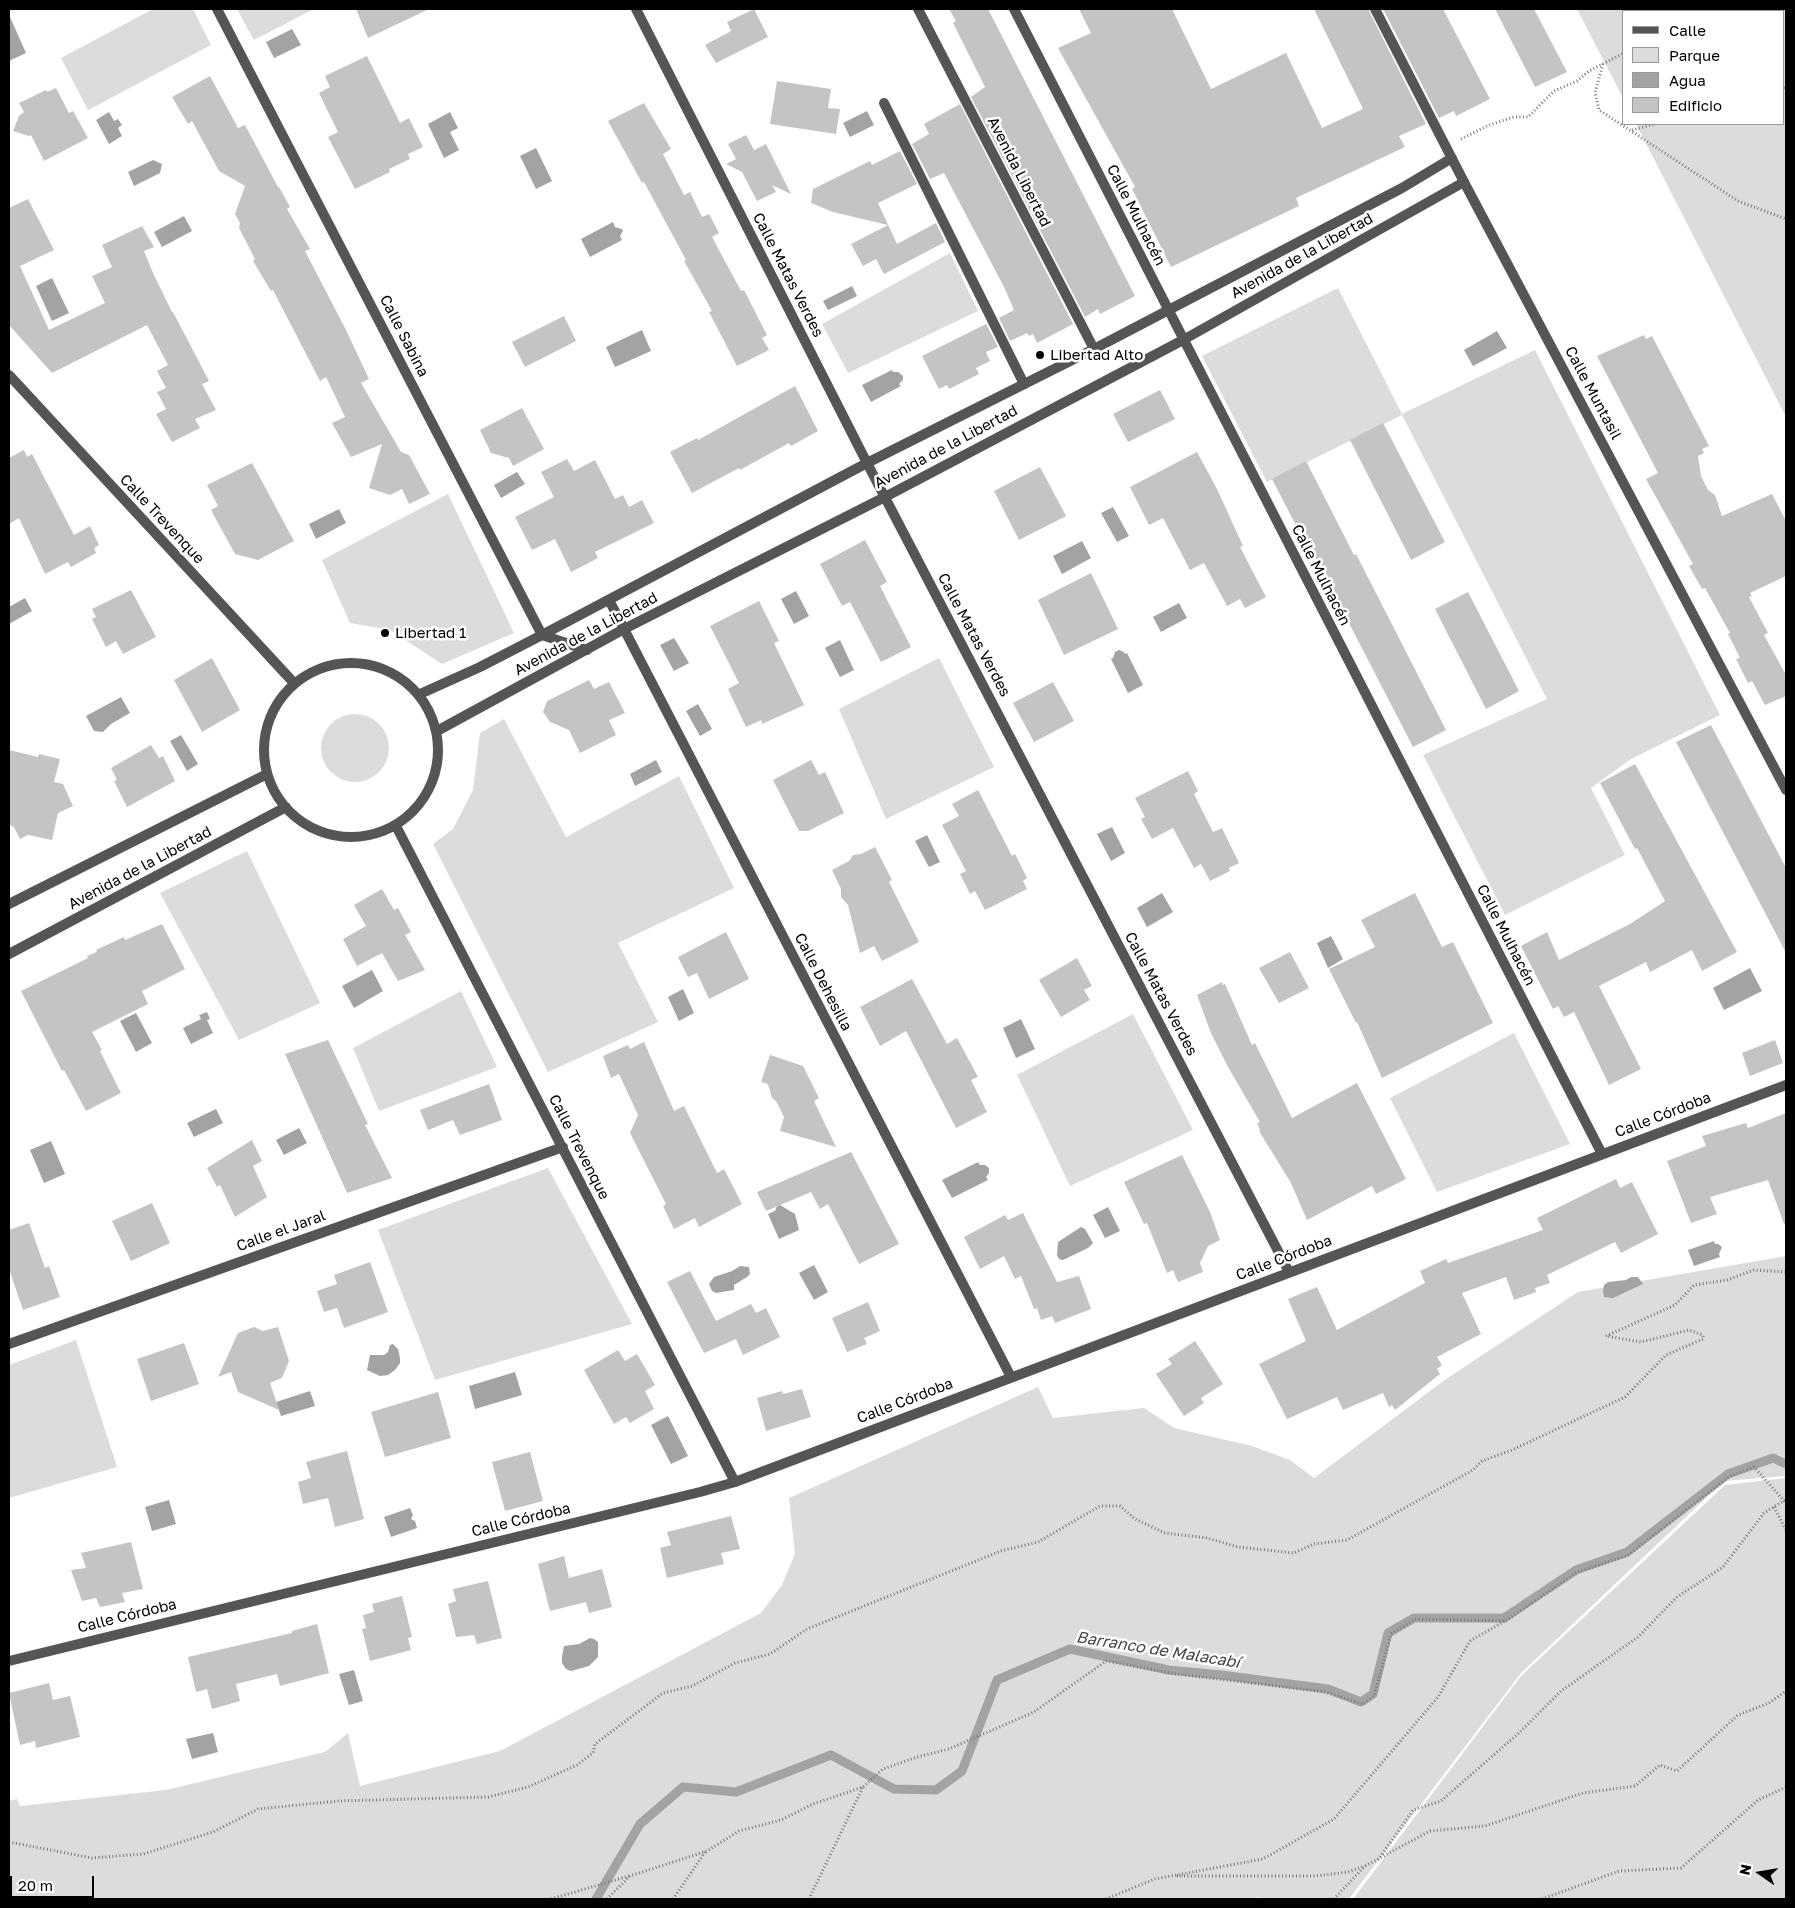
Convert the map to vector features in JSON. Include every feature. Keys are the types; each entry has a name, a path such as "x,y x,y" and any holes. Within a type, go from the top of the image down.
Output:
{"street":[{"name":"Calle Sabina","path":"217,9 542,635"},
{"name":"Calle Matas Verdes","path":"636,9 885,497 1289,1272"},
{"name":"Avenida Libertad","path":"918,9 1094,349"},
{"name":"Calle Mulhacén","path":"1014,9 1602,1154"},
{"name":"Calle Muntasil","path":"1375,9 1464,182 1786,790"},
{"path":"884,103 1024,384"},
{"name":"Avenida de la Libertad","path":"420,694 480,667 868,463 1094,349 1167,309 1402,188 1452,158"},
{"name":"Avenida de la Libertad","path":"437,731 624,629 885,497 1183,340 1464,182"},
{"name":"Calle Trevenque","path":"9,375 294,683"},
{"name":"Calle Dehesilla","path":"609,600 1010,1377"},
{"path":"542,635 587,650"},
{"path":"346,662 374,664 399,676 420,694 437,731 439,747 435,777 421,803 396,826 377,834 352,837 327,834 305,824 286,807 275,792 267,774 264,749 268,724 278,701 294,683 319,668 346,662"},
{"name":"Avenida de la Libertad","path":"9,904 267,774"},
{"name":"Avenida de la Libertad","path":"9,954 286,807"},
{"name":"Calle Trevenque","path":"396,826 735,1482"},
{"name":"Calle Córdoba","path":"9,1661 735,1482 1786,1085"},
{"name":"Calle el Jaral","path":"9,1344 563,1147"}],"path":[{"path":"1446,146 1495,123 1514,117 1528,117 1554,92 1577,81 1622,54"},
{"path":"1603,64 1595,93 1599,110 1622,124"},
{"path":"1623,125 1738,201 1786,219"},
{"path":"1631,130 1651,125"},
{"path":"9,1842 92,1858 143,1854 213,1832 258,1809 338,1801 488,1797 528,1787 577,1765 593,1753 595,1744 663,1693 692,1686 735,1662 770,1654 807,1628 1001,1550 1038,1542 1100,1506 1120,1506 1135,1519 1165,1533 1207,1538 1238,1547 1294,1553 1314,1544 1347,1540 1473,1470 1482,1461 1512,1450 1625,1397 1666,1355 1703,1339 1703,1335 1689,1330 1641,1342 1606,1336 1675,1305 1694,1285 1726,1280 1754,1270 1786,1272"},
{"path":"1106,1899 1155,1879 1263,1859 1334,1819 1438,1697 1470,1641 1506,1621 1577,1572 1627,1556 1730,1476 1754,1467 1785,1502 1764,1513 1723,1567 1677,1597 1638,1637 1561,1691 1520,1732 1442,1801 1413,1810 1378,1860"},
{"path":"1774,1507 1786,1530"},
{"path":"809,1899 863,1787 883,1769 917,1757 949,1749 1034,1712 1106,1661 1176,1674 1325,1692 1363,1704 1374,1696 1391,1634 1415,1619 1506,1621"},
{"path":"1168,1876 1316,1876 1348,1872 1378,1860 1430,1831 1485,1826 1583,1793 1635,1786 1660,1765 1677,1771 1738,1715 1769,1703 1786,1691"},
{"path":"551,1899 707,1851 739,1831 781,1820 813,1804 863,1787"},
{"path":"1542,1899 1619,1871 1681,1868 1758,1800 1786,1787"},
{"path":"673,1899 707,1851"},
{"path":"1334,1899 1365,1866"},
{"path":"607,1899 630,1876"}],"green space":[{"path":"153,9 193,9 211,45 88,110 61,58"},
{"path":"237,9 314,9 254,40"},
{"path":"1577,9 1786,9 1786,417 1637,125 1785,125 1785,10 1622,10 1622,96"},
{"path":"950,253 978,311 848,373 822,324"},
{"path":"1338,288 1402,414 1535,350 1720,715 1631,759 1591,788 1625,855 1505,915 1423,755 1547,699 1402,415 1267,482 1202,356"},
{"path":"448,494 514,633 442,664 390,630 350,623 322,560"},
{"path":"939,658 994,767 886,819 839,709"},
{"path":"355,714 368,717 379,724 386,735 389,748 386,761 379,772 368,779 355,782 342,779 331,772 324,761 321,748 324,735 331,724 342,717"},
{"path":"504,719 566,837 679,776 734,888 618,943 658,1022 548,1072 433,844 453,829 473,790 480,733"},
{"path":"247,851 320,1003 239,1040 160,893"},
{"path":"461,991 497,1067 379,1111 353,1048"},
{"path":"1133,1014 1193,1130 1070,1186 1017,1075"},
{"path":"1514,1033 1570,1144 1437,1192 1390,1098"},
{"path":"548,1168 632,1324 435,1380 378,1230"},
{"path":"1786,1256 1786,1476 1724,1481 1521,1673 1349,1899 1261,1899 1260,1897 1250,1899 9,1899 9,1801 17,1799 20,1806 166,1790 325,1752 348,1733 360,1786 500,1751 761,1613 782,1585 795,1554 789,1498 1038,1387 1053,1418 1144,1408 1174,1428 1252,1446 1290,1460 1314,1478 1446,1379 1578,1292"},
{"path":"76,1340 117,1467 9,1498 9,1365"},
{"path":"1786,1478 1786,1899 1353,1899 1521,1676 1725,1485"}],"water":[{"path":"9,18 26,53 9,61"},
{"path":"292,29 301,45 274,58 266,42"},
{"path":"867,111 874,125 850,137 843,123"},
{"path":"109,112 114,121 118,119 122,125 118,128 122,136 109,144 96,120"},
{"path":"450,112 458,128 450,132 459,150 444,158 428,124"},
{"path":"536,148 552,181 536,189 520,156"},
{"path":"153,160 162,164 160,173 134,186 128,172"},
{"path":"184,216 192,231 162,247 154,232"},
{"path":"613,222 615,227 623,231 620,236 622,240 590,257 581,239"},
{"path":"52,278 69,313 52,321 36,286"},
{"path":"852,286 857,296 828,310 823,301"},
{"path":"642,330 651,351 615,367 606,347"},
{"path":"1497,331 1507,348 1473,366 1464,350"},
{"path":"892,370 903,376 903,380 899,384 901,386 871,402 862,385"},
{"path":"517,472 525,484 501,498 494,485"},
{"path":"1113,507 1129,536 1117,542 1101,513"},
{"path":"339,509 346,523 316,539 309,524"},
{"path":"1082,541 1091,558 1062,574 1053,556"},
{"path":"796,591 809,616 794,624 781,599"},
{"path":"25,598 32,611 9,624 9,607"},
{"path":"1179,603 1187,618 1161,632 1153,617"},
{"path":"674,638 689,663 674,671 660,645"},
{"path":"840,640 854,670 840,677 825,648"},
{"path":"1119,650 1125,654 1127,653 1143,685 1128,693 1111,659 1115,652"},
{"path":"121,697 130,713 111,724 103,732 94,731 86,716"},
{"path":"698,704 712,729 700,736 686,711"},
{"path":"181,735 198,764 187,771 170,741"},
{"path":"656,760 662,772 635,786 630,774"},
{"path":"1112,827 1125,853 1111,861 1097,834"},
{"path":"927,835 940,862 929,867 915,841"},
{"path":"1162,893 1173,912 1147,927 1137,908"},
{"path":"1331,936 1343,959 1328,968 1317,943"},
{"path":"1750,968 1762,991 1724,1010 1713,988"},
{"path":"372,970 383,991 354,1008 342,986"},
{"path":"683,989 694,1013 679,1021 668,997"},
{"path":"207,1012 210,1019 207,1020 213,1033 191,1044 183,1028 201,1019 199,1015"},
{"path":"136,1013 152,1043 136,1052 120,1021"},
{"path":"1021,1019 1035,1049 1016,1058 1003,1028"},
{"path":"216,1109 223,1123 194,1137 187,1123"},
{"path":"299,1128 307,1143 284,1155 276,1140"},
{"path":"51,1141 65,1174 44,1183 30,1150"},
{"path":"978,1162 980,1165 985,1165 989,1168 989,1173 986,1177 988,1180 952,1198 942,1180"},
{"path":"780,1205 795,1214 799,1230 779,1239 768,1214 775,1211 777,1206"},
{"path":"1108,1207 1120,1231 1105,1238 1093,1215"},
{"path":"1081,1227 1085,1229 1093,1243 1088,1248 1063,1260 1059,1259 1057,1255 1058,1242"},
{"path":"1714,1241 1715,1244 1722,1247 1719,1254 1720,1257 1694,1266 1688,1250"},
{"path":"814,1265 828,1292 814,1300 799,1273"},
{"path":"740,1266 749,1267 750,1274 734,1285 734,1290 716,1293 712,1291 709,1284 714,1277"},
{"path":"1631,1277 1638,1277 1643,1284 1613,1298 1604,1297 1604,1285 1608,1282 1626,1280"},
{"path":"393,1344 398,1349 400,1358 400,1363 395,1370 388,1375 380,1376 367,1370 370,1355 384,1355 388,1352 390,1345"},
{"path":"515,1372 522,1395 475,1409 469,1386"},
{"path":"310,1391 315,1406 281,1416 276,1402"},
{"path":"668,1416 688,1456 671,1464 651,1425"},
{"path":"169,1500 176,1524 152,1531 145,1507"},
{"path":"410,1508 413,1515 411,1519 415,1521 417,1528 391,1537 384,1517"},
{"path":"590,1638 598,1642 598,1657 589,1666 571,1671 566,1669 562,1663 564,1646 579,1644"},
{"path":"354,1670 363,1701 349,1705 339,1674"},
{"path":"213,1733 218,1752 192,1759 186,1739"}],"building":[{"path":"356,9 429,9 368,38"},
{"path":"754,9 768,37 716,63 705,45 731,31 727,22"},
{"path":"949,9 988,9 1135,296 1100,314 1098,309 1085,317 971,97 985,87 953,23 956,21"},
{"path":"1079,9 1172,9 1211,89 1286,53 1322,128 1363,109 1314,9 1368,9 1426,124 1399,136 1405,147 1296,198 1299,206 1171,267 1132,189 1135,187 1058,48 1091,33"},
{"path":"1383,9 1443,9 1490,99 1456,116 1454,111 1439,118"},
{"path":"1495,9 1534,9 1567,72 1535,87"},
{"path":"367,56 400,123 409,118 423,147 408,154 410,159 389,169 390,172 355,189 328,137 338,132 319,93 330,87 325,76"},
{"path":"210,76 238,128 245,125 290,207 287,209 310,249 305,251 369,379 361,383 401,452 409,455 430,494 409,504 402,489 390,495 369,488 382,444 351,457 332,423 345,417 326,377 320,381 273,290 271,291 253,261 255,259 239,228 240,223 235,214 245,186 219,171 192,121 188,124 172,97"},
{"path":"777,81 831,89 828,108 840,109 836,134 770,124"},
{"path":"56,88 69,113 73,111 88,138 44,161 31,135 13,131 19,116 24,112 19,103 46,90 47,92"},
{"path":"644,103 671,149 663,154 684,195 690,192 702,217 709,214 719,233 712,237 741,291 744,290 767,335 762,338 769,350 737,366 709,312 712,311 684,261 686,260 644,182 642,183 608,121"},
{"path":"960,104 1073,324 1037,343 1033,334 1029,336 1027,333 1010,341 999,318 1014,310 1004,287 944,173 930,179 912,144 929,134 924,124"},
{"path":"746,135 754,150 766,144 791,194 772,185 776,192 757,201 742,172 726,164 736,159 728,144"},
{"path":"900,151 917,184 878,203 897,244 936,223 945,242 884,274 876,259 863,266 851,244 888,225 833,212 811,203 813,189 870,161 872,165"},
{"path":"28,199 54,250 20,266 49,330 105,303 92,276 112,267 102,245 142,226 154,247 144,251 153,273 209,381 202,384 216,410 195,419 200,428 172,442 156,414 166,409 157,392 166,388 157,371 168,365 147,325 52,373 9,325 9,208"},
{"path":"564,316 576,341 525,367 512,342"},
{"path":"986,324 998,347 986,352 990,361 976,368 979,374 949,389 947,385 939,389 922,356"},
{"path":"1644,335 1646,339 1652,336 1709,446 1702,449 1704,453 1698,456 1701,476 1708,490 1715,495 1722,516 1772,494 1786,521 1786,576 1750,593 1752,596 1749,597 1768,633 1764,635 1786,675 1786,696 1765,705 1752,681 1748,683 1736,659 1740,658 1728,634 1730,633 1705,588 1702,589 1689,566 1693,564 1646,479 1658,473 1597,356"},
{"path":"795,386 818,431 791,446 789,443 740,470 739,468 692,493 670,452 697,438 698,440"},
{"path":"1160,390 1175,419 1128,442 1113,414"},
{"path":"522,408 544,449 513,466 509,458 491,453 480,430"},
{"path":"1383,423 1445,542 1411,560 1350,440"},
{"path":"24,450 27,457 32,454 74,535 90,526 99,545 94,548 96,553 71,567 68,562 45,574 19,518 9,524 9,458"},
{"path":"1197,452 1217,489 1243,546 1240,547 1266,597 1245,608 1240,599 1227,606 1204,563 1190,570 1163,518 1149,525 1130,487"},
{"path":"567,459 574,471 595,460 615,499 623,495 629,507 642,500 654,523 595,552 598,558 571,572 555,539 532,550 515,517 554,497 541,472"},
{"path":"1306,461 1446,730 1413,747 1305,538 1303,539 1272,479"},
{"path":"252,463 294,541 258,560 235,554 211,510 218,506 207,485"},
{"path":"1040,467 1066,516 1019,540 994,491"},
{"path":"865,540 887,582 880,586 911,647 881,662 850,602 842,606 820,564"},
{"path":"1091,573 1118,629 1064,655 1038,600"},
{"path":"131,590 156,637 123,654 116,641 106,647 92,619 96,617 92,609"},
{"path":"1468,592 1519,691 1486,709 1435,609"},
{"path":"759,601 779,641 774,643 804,705 762,724 761,720 746,727 728,689 739,683 710,626"},
{"path":"212,658 240,710 202,732 174,680"},
{"path":"589,680 594,689 609,682 625,713 609,720 616,735 580,753 569,730 550,722 543,712 547,701"},
{"path":"1053,682 1074,721 1034,742 1013,703"},
{"path":"1711,725 1786,868 1786,953 1676,742"},
{"path":"151,745 159,758 163,756 175,781 127,807 114,781 117,780 111,768"},
{"path":"9,750 38,757 39,754 60,759 54,782 63,784 73,806 58,813 52,840 28,835 20,839 14,827 9,825"},
{"path":"811,760 819,775 825,772 844,813 808,831 799,831 773,780"},
{"path":"1635,764 1737,952 1702,971 1692,950 1650,972 1646,962 1599,986 1641,1069 1609,1085 1574,1012 1564,1017 1558,1006 1553,1009 1521,946 1547,932 1559,960 1630,924 1665,901 1600,783"},
{"path":"1188,771 1198,791 1194,794 1213,832 1222,828 1239,863 1229,868 1230,871 1210,881 1201,864 1194,868 1173,828 1152,839 1141,819 1145,817 1135,798"},
{"path":"978,790 1012,856 1015,854 1027,878 1023,881 1027,889 985,910 975,891 970,894 960,874 966,871 942,825 959,816 952,804"},
{"path":"875,847 892,880 889,882 919,942 882,961 874,946 860,953 848,905 841,897 841,889 832,870 849,861 853,855 861,854"},
{"path":"382,889 394,910 398,908 411,932 405,935 425,970 398,981 382,953 357,966 343,939 366,926 354,905"},
{"path":"1415,893 1442,947 1453,942 1493,1023 1382,1078 1357,1022 1329,969 1375,947 1361,920"},
{"path":"162,924 185,969 142,991 148,1004 92,1032 121,1093 86,1111 64,1070 62,1071 21,991 88,958 87,956 97,952 96,950 124,937 125,940"},
{"path":"726,932 749,979 709,999 697,973 688,977 678,957"},
{"path":"1290,952 1309,988 1279,1003 1259,968"},
{"path":"1077,958 1092,986 1084,990 1090,1000 1061,1017 1039,980"},
{"path":"912,979 947,1044 957,1038 978,1077 971,1080 987,1112 956,1128 906,1031 880,1046 860,1007"},
{"path":"1222,982 1223,985 1225,984 1252,1045 1255,1043 1292,1118 1357,1083 1406,1179 1376,1194 1372,1186 1307,1220 1291,1183 1259,1131 1257,1123 1260,1122 1228,1067 1211,1033 1197,995"},
{"path":"328,1040 368,1124 365,1125 392,1178 347,1193 285,1054"},
{"path":"1775,1040 1783,1063 1750,1076 1742,1053"},
{"path":"644,1042 674,1111 684,1106 717,1173 724,1169 742,1204 699,1227 695,1218 674,1229 663,1206 666,1204 630,1133 638,1115 619,1074 611,1078 603,1056 628,1045 630,1049"},
{"path":"770,1055 803,1066 819,1098 814,1101 836,1147 780,1131 784,1117 776,1101 772,1098 768,1084 761,1082"},
{"path":"489,1084 502,1120 460,1135 453,1120 428,1130 420,1110"},
{"path":"1786,1113 1786,1223 1784,1224 1768,1180 1710,1197 1717,1214 1691,1223 1667,1161 1706,1146 1702,1136 1746,1123 1748,1128"},
{"path":"252,1140 262,1161 253,1166 267,1197 235,1217 220,1185 217,1187 207,1168"},
{"path":"851,1152 899,1244 859,1264 828,1204 820,1209 811,1192 766,1211 757,1192"},
{"path":"1182,1155 1210,1212 1220,1240 1208,1246 1200,1263 1203,1272 1178,1282 1173,1270 1167,1273 1147,1223 1144,1224 1124,1182"},
{"path":"1616,1179 1620,1188 1632,1182 1658,1234 1621,1253 1615,1242 1547,1275 1550,1283 1535,1288 1536,1292 1514,1300 1506,1277 1462,1293 1481,1334 1437,1357 1442,1365 1437,1369 1440,1374 1395,1410 1392,1405 1389,1407 1383,1393 1343,1410 1337,1397 1287,1419 1259,1364 1306,1341 1288,1299 1317,1287 1337,1330 1425,1283 1420,1271 1446,1259 1448,1263 1543,1230 1537,1218"},
{"path":"152,1203 170,1243 131,1261 112,1221"},
{"path":"1023,1213 1057,1282 1079,1276 1091,1309 1055,1323 1052,1316 1041,1320 1037,1308 1034,1309 1021,1276 1015,1279 1004,1256 980,1269 964,1237 1005,1215 1008,1220"},
{"path":"29,1223 45,1268 49,1266 60,1297 23,1310 9,1269 9,1230"},
{"path":"370,1262 388,1312 344,1328 337,1308 324,1312 317,1291 337,1284 334,1275"},
{"path":"690,1271 716,1321 751,1304 756,1313 766,1308 780,1337 743,1355 736,1339 704,1353 667,1282"},
{"path":"868,1302 880,1331 864,1338 867,1344 847,1352 832,1318"},
{"path":"254,1327 263,1331 278,1327 289,1361 282,1378 270,1383 279,1410 238,1392 231,1372 218,1377 238,1333"},
{"path":"1195,1341 1223,1384 1201,1398 1204,1403 1184,1416 1156,1374 1172,1364 1168,1359"},
{"path":"184,1343 199,1384 151,1401 137,1359"},
{"path":"618,1350 625,1361 637,1354 655,1385 645,1391 654,1409 630,1423 626,1417 614,1424 584,1370"},
{"path":"802,1389 811,1417 766,1431 757,1398 782,1391 783,1394"},
{"path":"438,1392 451,1438 385,1457 371,1412"},
{"path":"347,1451 364,1519 335,1527 328,1498 303,1504 298,1482 311,1478 306,1462"},
{"path":"530,1452 543,1501 505,1511 492,1462"},
{"path":"731,1516 740,1549 721,1553 724,1564 667,1578 660,1548 671,1545 667,1532"},
{"path":"131,1542 143,1589 122,1593 125,1602 100,1607 96,1598 82,1601 71,1570 86,1568 81,1553"},
{"path":"564,1556 569,1578 602,1569 612,1607 589,1613 586,1602 550,1611 538,1564"},
{"path":"488,1581 502,1638 477,1644 474,1635 456,1637 448,1604 456,1601 453,1589"},
{"path":"402,1596 412,1637 408,1638 411,1650 370,1661 362,1629 366,1628 363,1615 374,1612 372,1604"},
{"path":"317,1624 329,1673 280,1686 277,1674 236,1684 240,1701 212,1709 207,1689 196,1692 188,1657 292,1633 292,1631"},
{"path":"49,1683 53,1700 70,1696 80,1737 36,1748 35,1741 20,1745 9,1693"}],"waterway":[{"name":"Barranco de Malacabí","path":"596,1899 640,1824 683,1787 736,1792 831,1755 894,1789 936,1790 962,1771 997,1680 1070,1649 1169,1670 1328,1689 1361,1702 1373,1694 1388,1633 1414,1618 1504,1618 1576,1570 1627,1552 1728,1474 1773,1458 1786,1464"}],"place":[{"name":"Libertad Alto","path":"1040,355"},
{"name":"Libertad 1","path":"385,633"}]}
